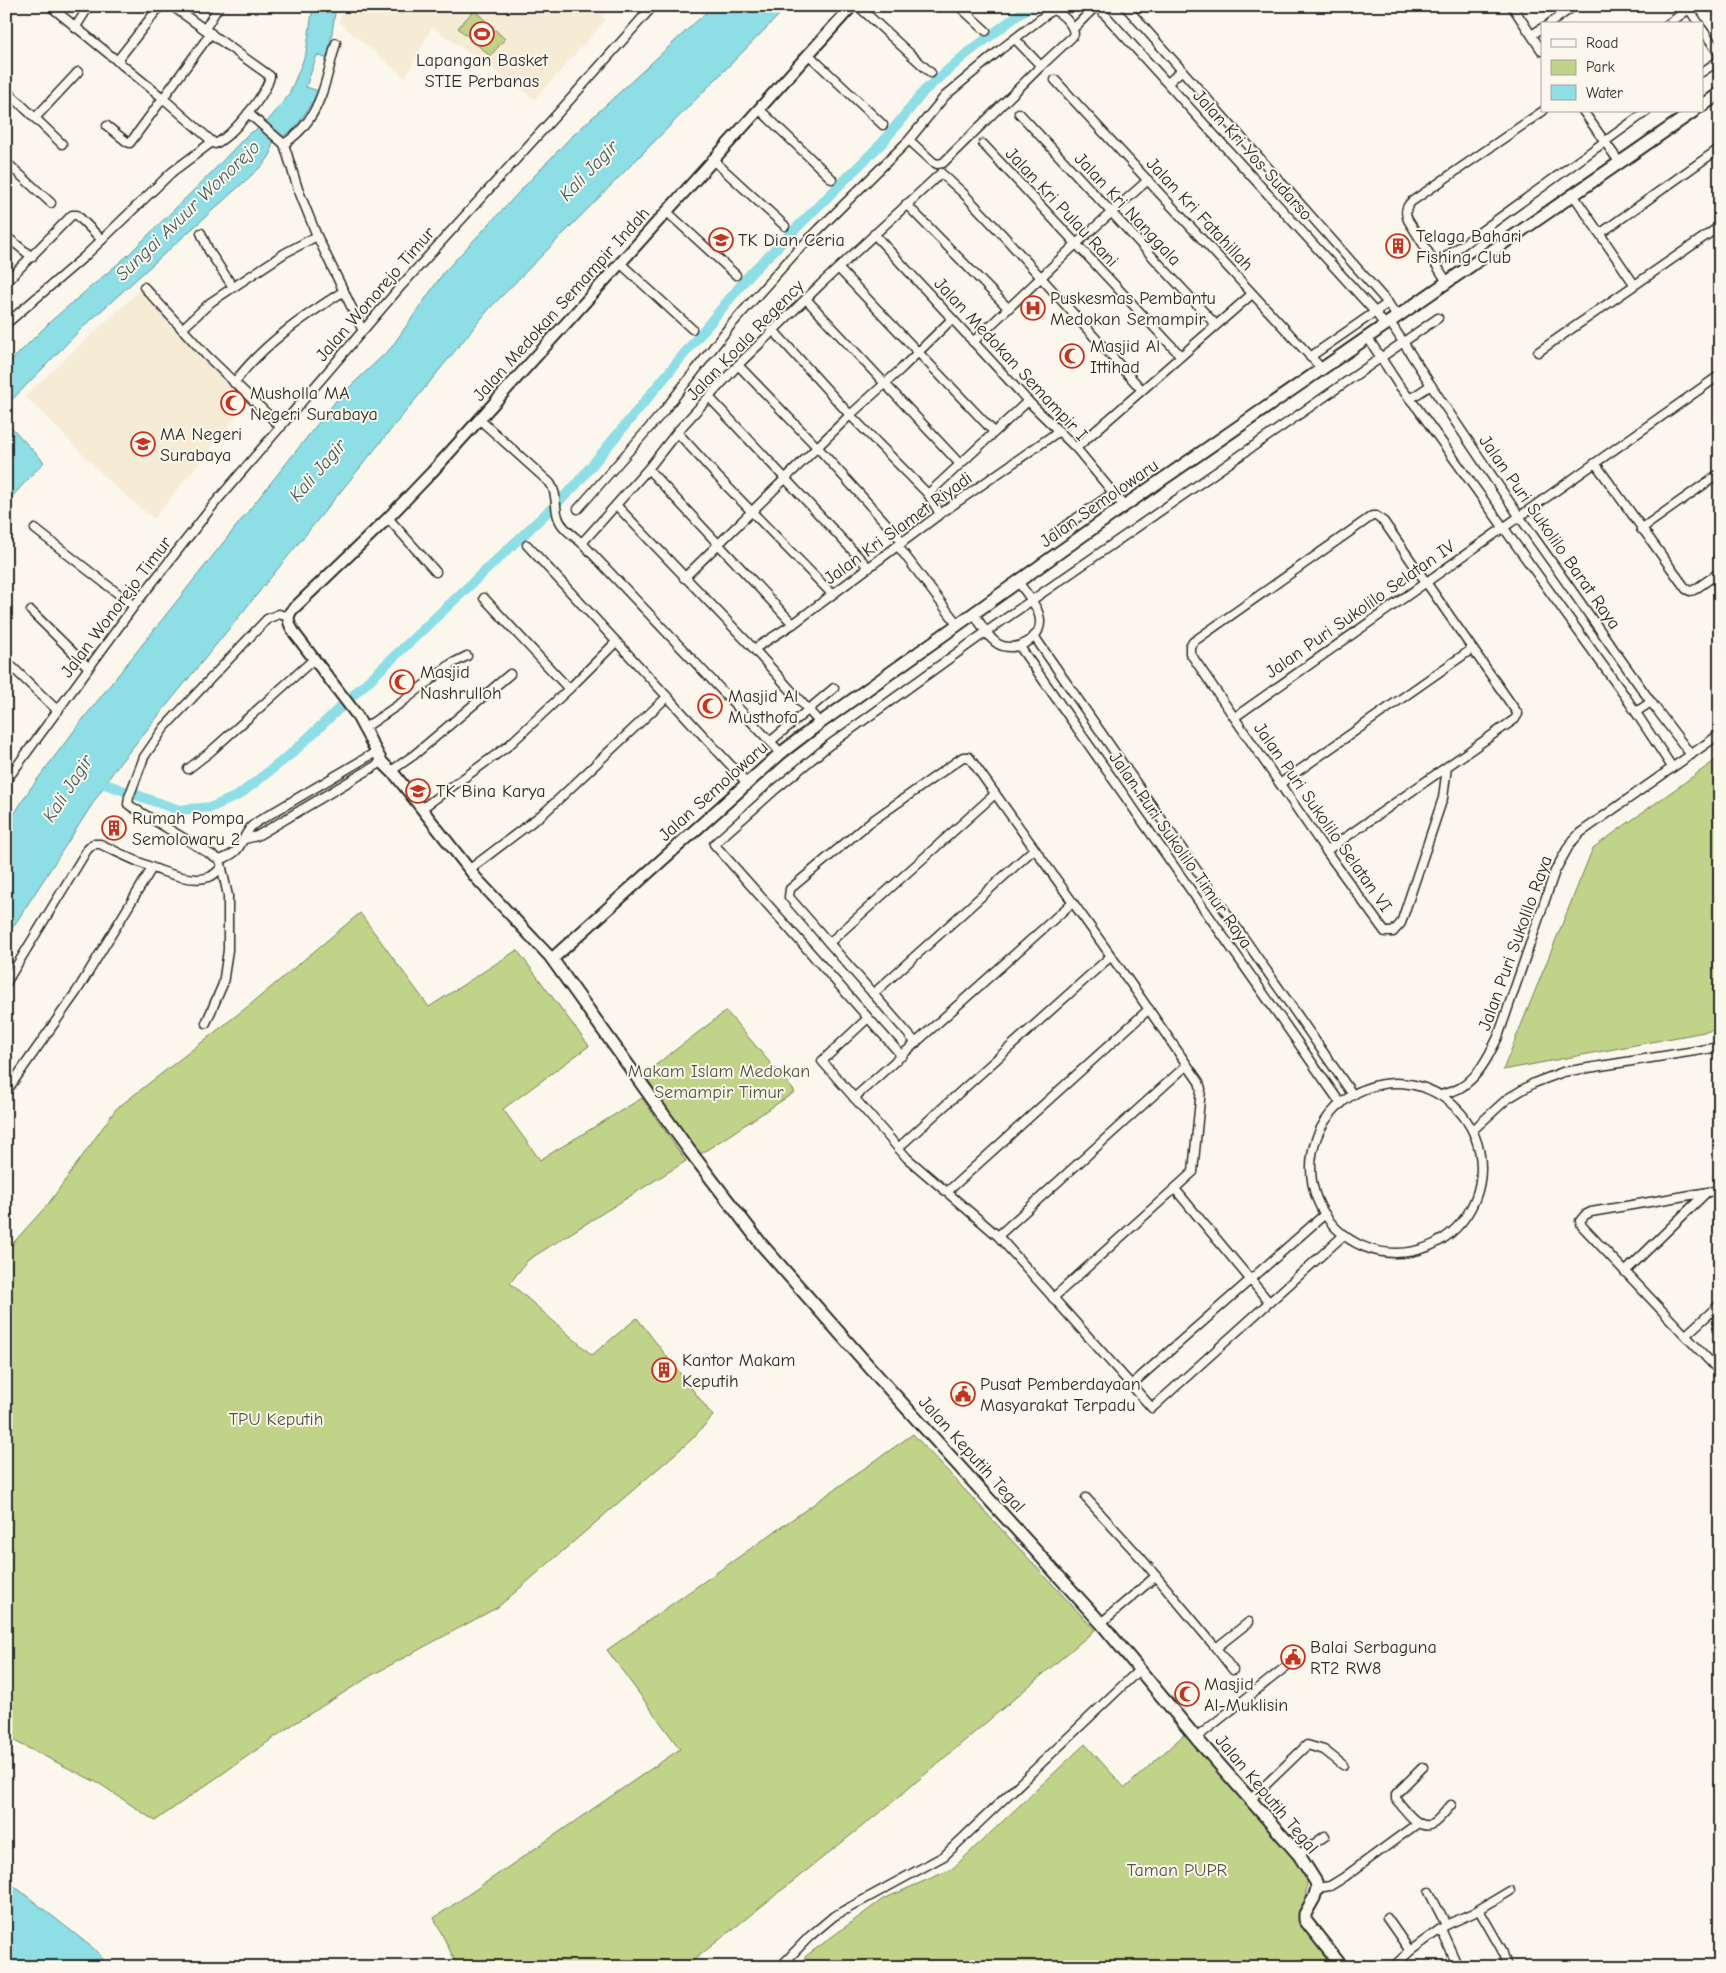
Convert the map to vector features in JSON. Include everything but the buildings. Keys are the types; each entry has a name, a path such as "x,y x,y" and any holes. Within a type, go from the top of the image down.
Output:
{"main road":[{"path":"1704,105 1720,93"},
{"name":"Jalan Semolowaru","path":"552,959 747,783 820,722 1020,584 1124,506 1322,369 1369,341 1447,282 1576,199 1620,164 1693,112"},
{"name":"Jalan Keputih Tegal","path":"552,959 684,1142 760,1242 873,1371 1101,1623 1196,1738 1299,1855 1316,1882 1317,1888"},
{"path":"1317,1888 1304,1917 1342,1967"}],"street":[{"path":"50,6 164,99 214,143"},
{"path":"75,28 89,6"},
{"path":"116,61 160,6"},
{"path":"6,324 102,240 172,172 234,127 248,113 265,90 270,76 172,6"},
{"path":"107,126 127,142 130,142 164,99 208,31 219,6"},
{"name":"Jalan Wonorejo Timur","path":"6,781 134,606 215,503 362,329 653,6"},
{"name":"Jalan Medokan Semampir Indah","path":"288,617 291,611 388,518 480,420 712,159 852,6"},
{"path":"858,6 931,73"},
{"path":"959,6 986,31"},
{"path":"909,140 933,162 943,163 1097,6"},
{"name":"Jalan Kri Yos Sudarso","path":"1097,6 1376,312 1392,323"},
{"name":"Jalan Kri Yos Sudarso","path":"1125,6 1388,303 1392,323"},
{"path":"1512,6 1541,50"},
{"path":"1551,22 1574,6"},
{"path":"1670,22 1688,8 1698,22"},
{"path":"578,509 663,412 730,326 796,252 909,140 945,96 1052,10 1058,11 1074,31"},
{"path":"1532,36 1541,29"},
{"path":"1704,32 1720,55"},
{"path":"1015,39 1040,66"},
{"path":"282,142 303,128 309,120 321,97 336,43"},
{"path":"808,54 883,125"},
{"path":"1704,71 1720,60"},
{"path":"1168,84 1182,70"},
{"path":"34,118 78,72"},
{"name":"Jalan Kri Fatahillah","path":"1055,80 1322,369"},
{"path":"6,90 62,144"},
{"path":"759,109 832,179"},
{"path":"1447,282 1406,214 1409,205 1542,112"},
{"path":"1584,112 1620,164"},
{"path":"1436,264 1646,112"},
{"path":"248,113 282,142 317,236 362,329"},
{"name":"Jalan Kri Nanggala","path":"1019,113 1216,325"},
{"name":"Jalan Kri Pulau Rani","path":"983,144 1181,356"},
{"path":"1601,233 1720,148"},
{"path":"712,159 785,226"},
{"path":"6,162 51,204"},
{"name":"Jalan Koala Regency","path":"582,543 648,469 677,432 738,365 938,174 943,174 1001,233 1040,277"},
{"path":"973,342 1040,277 1148,180"},
{"path":"1576,199 1634,284"},
{"path":"906,204 1008,308"},
{"path":"666,211 736,275"},
{"path":"1296,224 1308,213"},
{"path":"6,282 72,215 77,216 102,240"},
{"path":"1538,352 1720,226"},
{"path":"201,233 209,251 233,287"},
{"name":"Jalan Medokan Semampir I","path":"874,234 1028,401 1076,448 1124,506"},
{"path":"6,236 32,257"},
{"path":"182,329 211,302 285,253 317,236"},
{"path":"620,263 692,329"},
{"path":"839,269 994,432"},
{"path":"1040,277 1142,390"},
{"path":"144,287 234,383 281,427"},
{"path":"234,383 246,368 276,339 315,308 344,291"},
{"path":"1076,448 1252,294"},
{"path":"806,299 959,463"},
{"path":"1310,357 1388,303"},
{"path":"902,1056 714,844 828,746 986,631 1402,339 1438,318"},
{"path":"684,578 850,415 952,319"},
{"name":"Jalan Puri Sukolilo Barat Raya","path":"1392,323 1431,385 1520,516 1651,702 1691,755"},
{"path":"773,330 850,415 928,494 940,514"},
{"name":"Jalan Puri Sukolilo Barat Raya","path":"1369,341 1636,712 1672,767"},
{"path":"738,365 818,448 901,544 958,625"},
{"name":"Jalan Puri Sukolilo Selatan IV","path":"1235,717 1503,526 1595,464 1720,375"},
{"path":"1410,399 1431,385"},
{"path":"709,397 869,568"},
{"path":"928,494 959,463 1028,401"},
{"path":"480,420 550,483 556,492 558,517 567,530 582,543 781,753"},
{"name":"Jalan Kri Slamet Riyadi","path":"754,650 869,568 940,514 1059,431"},
{"path":"677,432 832,594"},
{"path":"1595,464 1684,586 1689,590 1694,590 1720,572"},
{"path":"648,469 792,624"},
{"path":"1641,529 1720,473"},
{"path":"1055,534 1113,493"},
{"path":"616,505 820,722"},
{"name":"Jalan Puri Sukolilo Selatan VI","path":"1426,581 1384,522 1376,516 1372,516 1194,642 1190,646 1190,654 1281,783 1326,851 1383,930 1388,933 1393,932 1401,923 1443,798 1447,767"},
{"path":"388,518 436,572"},
{"path":"34,529 134,606"},
{"path":"527,545 747,783"},
{"path":"1326,851 1508,724 1518,715 1426,581"},
{"path":"975,615 998,644 1012,649 1020,647 1034,636 1038,629 1040,617 1020,584"},
{"path":"484,598 569,689"},
{"path":"32,611 88,668"},
{"path":"206,1023 223,984 228,950 228,896 220,860 132,807 128,804 129,797 144,758 169,723 267,619 279,614 288,617 288,621 295,634 356,714 382,762 470,869 552,959"},
{"name":"Jalan Puri Sukolilo Timur Raya","path":"1034,636 1354,1095"},
{"path":"422,809 508,746 616,642"},
{"name":"Jalan Puri Sukolilo Timur Raya","path":"1020,647 1341,1104"},
{"path":"1281,783 1472,649"},
{"path":"364,729 451,664 467,656"},
{"path":"188,769 210,752 314,659"},
{"path":"6,661 58,711"},
{"path":"391,771 414,755 510,674"},
{"path":"770,741 834,688"},
{"path":"470,869 545,812 666,697"},
{"path":"1636,712 1651,702"},
{"name":"Jalan Puri Sukolilo Raya","path":"1441,1095 1460,1088 1472,1079 1486,1060 1498,1036 1555,871 1570,844 1580,832 1720,734"},
{"path":"220,860 231,855 245,839 251,827 376,752"},
{"path":"916,1043 789,897 790,889 869,823 963,757 969,757 1149,1009 1201,1089 1193,1172 1053,1298"},
{"path":"245,839 257,836 382,762"},
{"path":"829,943 995,794"},
{"path":"6,983 87,850 93,844 100,844 152,868 190,880 209,877 222,868"},
{"path":"1166,856 1181,847"},
{"path":"873,994 1034,849"},
{"path":"6,1092 77,991 152,868"},
{"path":"854,1098 1073,902"},
{"path":"898,1148 1111,956"},
{"path":"947,1192 1149,1009"},
{"path":"868,1018 822,1062 906,1158 998,1236 1152,1408 1344,1235"},
{"path":"1473,1130 1507,1099 1534,1083 1563,1072 1720,1047"},
{"path":"998,1236 1187,1065"},
{"path":"1397,1083 1413,1084 1427,1088 1441,1095 1454,1105 1473,1130 1479,1148 1482,1167 1480,1186 1473,1204 1463,1220 1450,1234 1434,1244 1416,1251 1397,1253 1378,1251 1360,1245 1344,1235 1325,1214 1318,1201 1314,1187 1312,1156 1316,1142 1322,1128 1341,1104 1354,1095 1375,1086 1397,1083"},
{"path":"1175,1189 1269,1302"},
{"path":"1720,1190 1591,1212 1581,1218 1581,1223 1625,1272 1720,1372"},
{"path":"1625,1272 1706,1193"},
{"path":"1131,1385 1325,1214"},
{"path":"1686,1335 1720,1304"},
{"path":"1086,1498 1156,1576 1233,1670"},
{"path":"1101,1623 1156,1576"},
{"path":"1216,1648 1250,1622"},
{"path":"1196,1738 1288,1664"},
{"path":"780,1967 810,1936 834,1916 944,1856 1140,1669"},
{"path":"1250,1800 1307,1744 1324,1750 1343,1765"},
{"path":"1423,1767 1395,1796 1418,1823 1430,1825 1452,1805"},
{"path":"1317,1888 1330,1886 1343,1878 1418,1823"},
{"path":"1299,1855 1325,1836"},
{"path":"1393,1967 1410,1951 1444,1927 1479,1910 1510,1891"},
{"path":"1429,1892 1458,1967"},
{"path":"1479,1910 1502,1950 1507,1967"},
{"path":"1387,1918 1410,1951"}],"shaded area":[{"path":"343,6 594,6 606,20 535,99 432,27 405,78 339,22"},
{"name":"MA Negeri Surabaya","path":"141,289 248,402 154,519 113,485 25,396"}],"green space":[{"name":"Lapangan Basket STIE Perbanas","path":"474,10 505,39 490,56 458,28"},
{"path":"1720,757 1720,1029 1503,1070 1593,848"},
{"name":"TPU Keputih","path":"360,913 429,1007 517,950 589,1046 503,1109 540,1160 642,1098 686,1161 528,1260 510,1283 592,1355 637,1318 713,1416 691,1440 498,1607 372,1675 292,1725 155,1821 100,1784 14,1741 6,1743 6,1251 49,1203 116,1109 251,1004"},
{"name":"Makam Islam Medokan Semampir Timur","path":"726,1011 795,1092 699,1155 644,1074"},
{"path":"913,1434 1095,1630 889,1805 685,1967 458,1967 434,1918 680,1749 607,1650"},
{"name":"Taman PUPR","path":"1187,1732 1308,1876 1302,1922 1333,1967 797,1967 806,1956 883,1899 952,1869 1085,1744 1125,1788"}],"water":[{"name":"Sungai Avuur Wonorejo","path":"313,6 336,6 328,59 317,55 306,87 319,91 296,128 272,144 271,154 264,164 81,329 6,406 6,366 52,320 127,256 248,134 267,122 288,96 306,53"},
{"name":"Kali Jagir","path":"713,6 788,6 489,309 115,769 6,938 6,827 30,789 80,723 339,397 391,348 444,272 568,140"},
{"path":"11,427 44,462 6,503 6,432"},
{"path":"6,1882 13,1885 98,1952 108,1967 6,1966"}],"waterway":[{"path":"105,784 179,810 212,807 239,795 291,754 574,487 751,273 883,142 924,91 965,55 1030,6"}],"place":[{"name":"Lapangan Basket STIE Perbanas","path":"482,34"},
{"name":"TK Dian Ceria","path":"721,240"},
{"name":"Telaga Bahari Fishing Club","path":"1398,246"},
{"name":"Puskesmas Pembantu Medokan Semampir","path":"1033,308"},
{"name":"Masjid Al Ittihad","path":"1072,356"},
{"name":"Musholla MA Negeri Surabaya","path":"233,403"},
{"name":"MA Negeri Surabaya","path":"143,444"},
{"name":"Masjid Nashrulloh","path":"402,682"},
{"name":"Masjid Al Musthofa","path":"710,706"},
{"name":"TK Bina Karya","path":"418,791"},
{"name":"Rumah Pompa Semolowaru 2","path":"114,828"},
{"name":"Kantor Makam Keputih","path":"664,1370"},
{"name":"Pusat Pemberdayaan Masyarakat Terpadu","path":"963,1394"},
{"name":"Balai Serbaguna RT2 RW8","path":"1293,1657"},
{"name":"Masjid Al-Muklisin","path":"1187,1694"}]}
